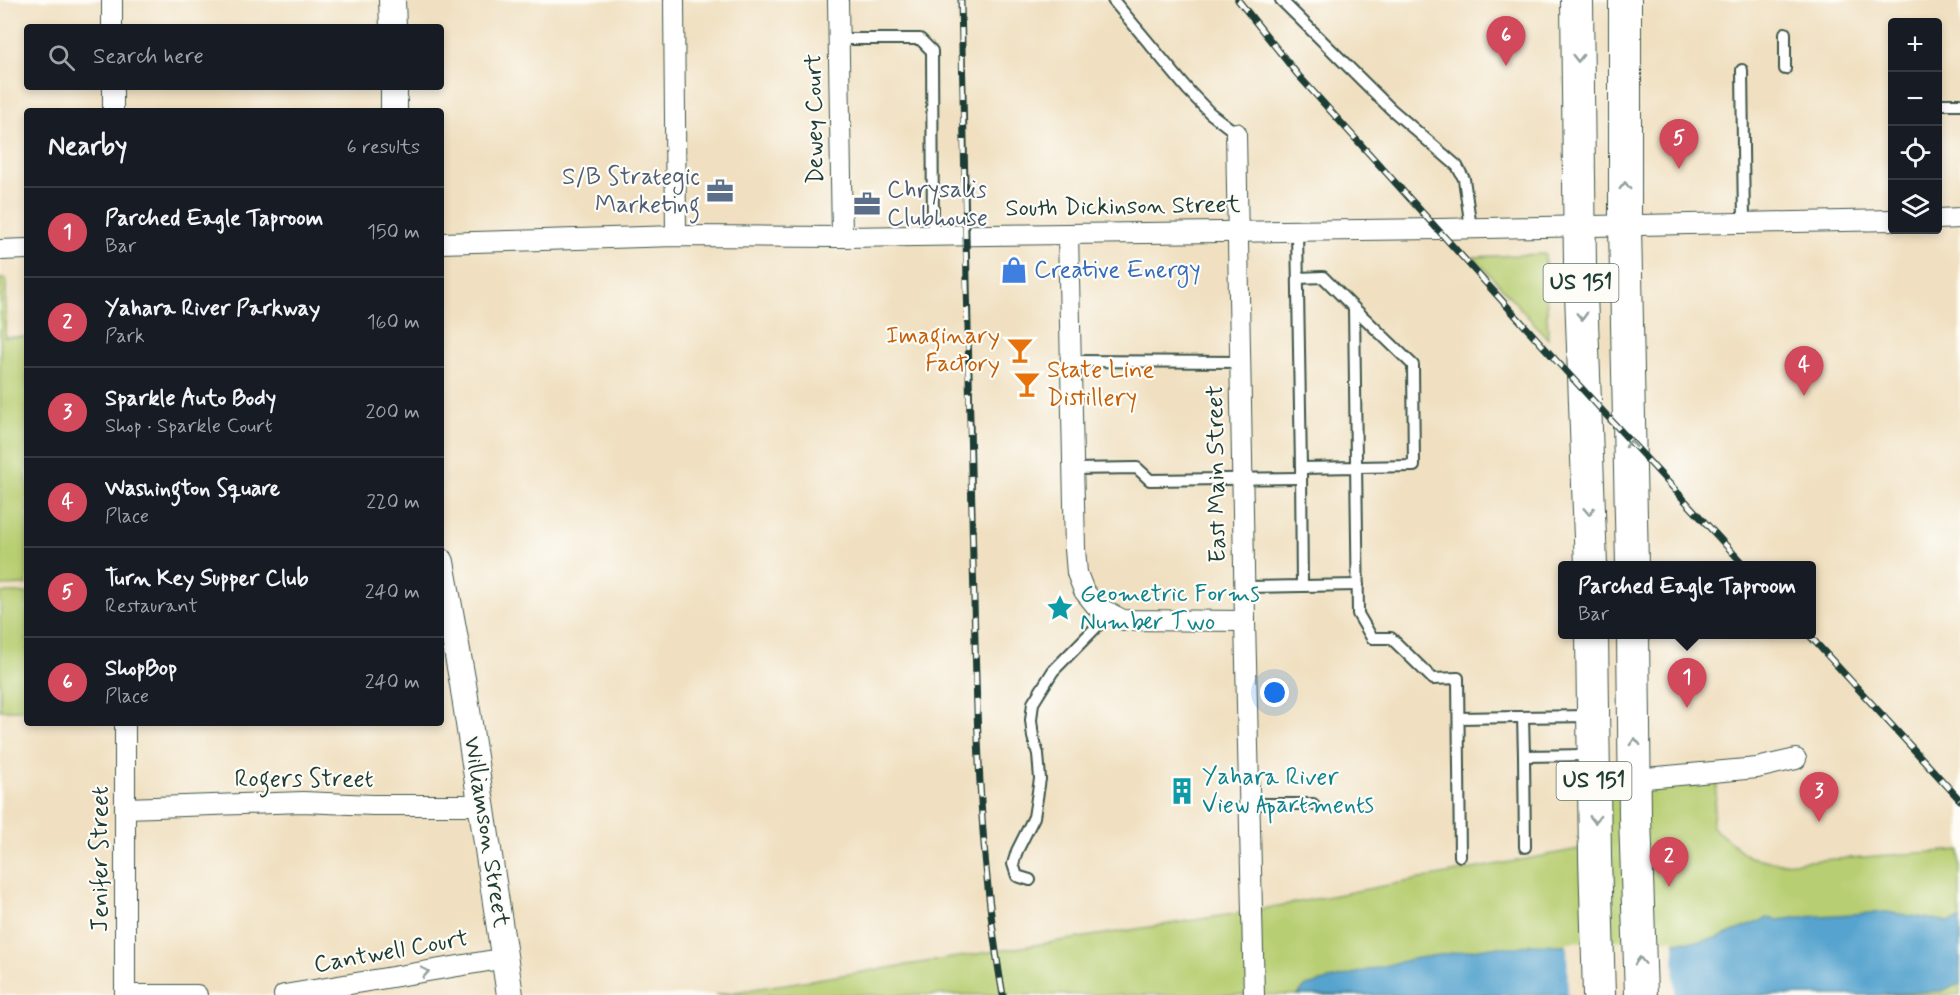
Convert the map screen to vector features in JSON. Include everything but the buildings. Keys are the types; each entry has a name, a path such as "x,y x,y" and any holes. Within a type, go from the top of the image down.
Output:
{"main road":[{"name":"US 151","path":"1577,0 1579,226 1591,561"},
{"name":"US 151","path":"1625,0 1625,226 1632,561"},
{"name":"US 151","path":"1592,639 1599,995"},
{"name":"US 151","path":"1633,639 1641,995"}],"street":[{"path":"112,0 112,24"},
{"path":"392,0 393,24"},
{"path":"674,0 676,236"},
{"name":"Dewey Court","path":"838,0 842,237"},
{"path":"113,90 113,108"},
{"path":"394,90 394,108"},
{"name":"East Main Street","path":"1236,133 1254,991"},
{"path":"1942,219 1960,218"},
{"name":"South Dickinson Street","path":"444,243 676,236 842,237 1888,220"},
{"path":"1068,234 1077,573 1084,591 1097,607 1123,620 1245,621"},
{"path":"0,250 24,249"},
{"name":"Williamson Street","path":"444,580 482,805 510,995"},
{"name":"Jenifer Street","path":"125,726 126,995"},
{"path":"1635,779 1757,768 1796,759"},
{"name":"Rogers Street","path":"126,808 303,802 374,805 482,805"},
{"name":"Cantwell Court","path":"285,995 506,958"},
{"path":"126,995 197,995"}],"lane":[{"path":"1113,0 1188,90 1210,113 1236,133"},
{"path":"1281,0 1391,109 1457,166 1464,179 1471,228"},
{"path":"1785,33 1785,69"},
{"path":"839,39 920,39 932,51 933,235"},
{"path":"1742,70 1744,223"},
{"path":"1942,104 1960,104"},
{"path":"1297,231 1302,586"},
{"path":"1073,469 1137,468 1149,480 1242,479 1356,467 1414,466 1413,365 1323,277 1298,278"},
{"path":"1354,308 1358,614 1372,638 1391,638 1433,679 1458,678 1460,856"},
{"path":"1071,361 1241,362"},
{"path":"1244,587 1358,585"},
{"path":"1029,880 1017,876 1013,864 1017,851 1035,817 1038,799 1040,779 1031,720 1033,703 1053,672 1110,613"},
{"path":"1459,718 1593,716"},
{"path":"1523,717 1525,847"},
{"path":"1524,756 1593,755"},
{"path":"1250,804 1312,804"}],"green space":[{"path":"1545,254 1548,339 1474,257"},
{"path":"0,279 6,279 5,337 24,337 24,585 0,586"},
{"path":"0,593 24,593 24,710 0,710"},
{"path":"1719,772 1712,827 1749,857 1780,863 1960,850 1960,995 715,995 1252,911 1595,846 1594,785"}],"water":[{"path":"1887,912 1950,922 1960,919 1960,984 1941,991 1873,995 1298,995 1306,986 1412,959 1492,947 1517,947 1531,944 1701,941 1717,938 1768,918 1777,920"}],"pier":[{"path":"1674,939 1675,995 1568,995 1567,942"}],"railway":[{"path":"961,0 977,724 988,887 1003,995"},
{"path":"1238,0 1298,75 1740,561"},
{"path":"1813,639 1960,800"}],"place":[{"name":"ShopBop","path":"1506,66"},
{"name":"Turn Key Supper Club","path":"1679,169"},
{"name":"S/B Strategic Marketing","path":"720,191"},
{"name":"Chrysalis Clubhouse","path":"867,204"},
{"name":"Creative Energy","path":"1014,270"},
{"name":"Imaginary Factory","path":"1020,350"},
{"name":"State Line Distillery","path":"1027,384"},
{"name":"Washington Square","path":"1804,396"},
{"name":"Geometric Forms Number Two","path":"1060,608"},
{"name":"Parched Eagle Taproom","path":"1687,708"},
{"name":"Yahara River View Apartments","path":"1182,791"},
{"name":"Sparkle Auto Body","path":"1819,822"},
{"name":"Yahara River Parkway","path":"1669,887"}]}
